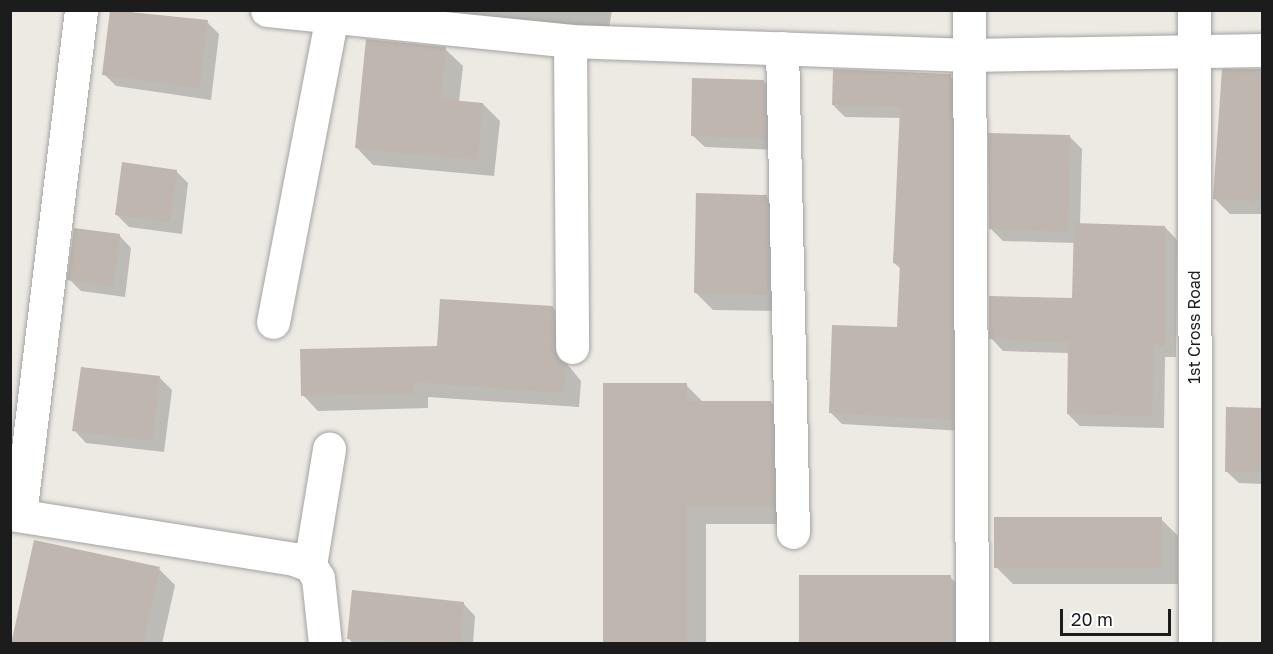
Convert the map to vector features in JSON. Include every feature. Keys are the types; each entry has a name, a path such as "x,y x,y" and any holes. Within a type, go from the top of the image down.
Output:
{"street":[{"path":"81,10 15,515 310,566"},
{"path":"267,10 508,22 570,40 970,55 1194,54 1263,50"},
{"path":"969,10 972,644"},
{"name":"1st Cross Road","path":"1194,10 1195,644"},
{"path":"273,322 333,13"},
{"path":"570,40 572,348"},
{"path":"782,48 793,532"},
{"path":"325,644 318,578 310,566 329,449"}],"building":[{"path":"110,10 208,20 199,88 102,75"},
{"path":"366,39 446,47 441,99 483,103 478,160 355,148"},
{"path":"833,69 951,74 952,420 829,413 832,325 897,327 900,264 893,263 900,107 832,105"},
{"path":"1222,69 1263,69 1263,201 1213,199"},
{"path":"692,78 764,80 765,138 691,136"},
{"path":"988,133 1070,135 1068,232 989,229"},
{"path":"122,162 177,170 170,222 115,215"},
{"path":"696,193 767,195 768,295 694,293"},
{"path":"1074,223 1165,226 1165,346 1154,345 1152,416 1067,414 1068,342 989,339 989,296 1072,298"},
{"path":"74,228 120,234 113,286 67,280"},
{"path":"440,299 553,306 553,348 566,364 564,393 413,382 413,393 301,396 300,349 437,346"},
{"path":"81,367 160,376 152,441 72,431"},
{"path":"603,383 687,383 687,401 771,401 774,506 687,506 687,644 603,644"},
{"path":"1226,407 1263,408 1263,472 1225,472"},
{"path":"994,517 1162,517 1162,568 994,568"},
{"path":"34,540 160,567 143,644 11,644"},
{"path":"799,575 951,575 951,644 799,644"},
{"path":"352,590 464,602 460,644 347,639"}]}
